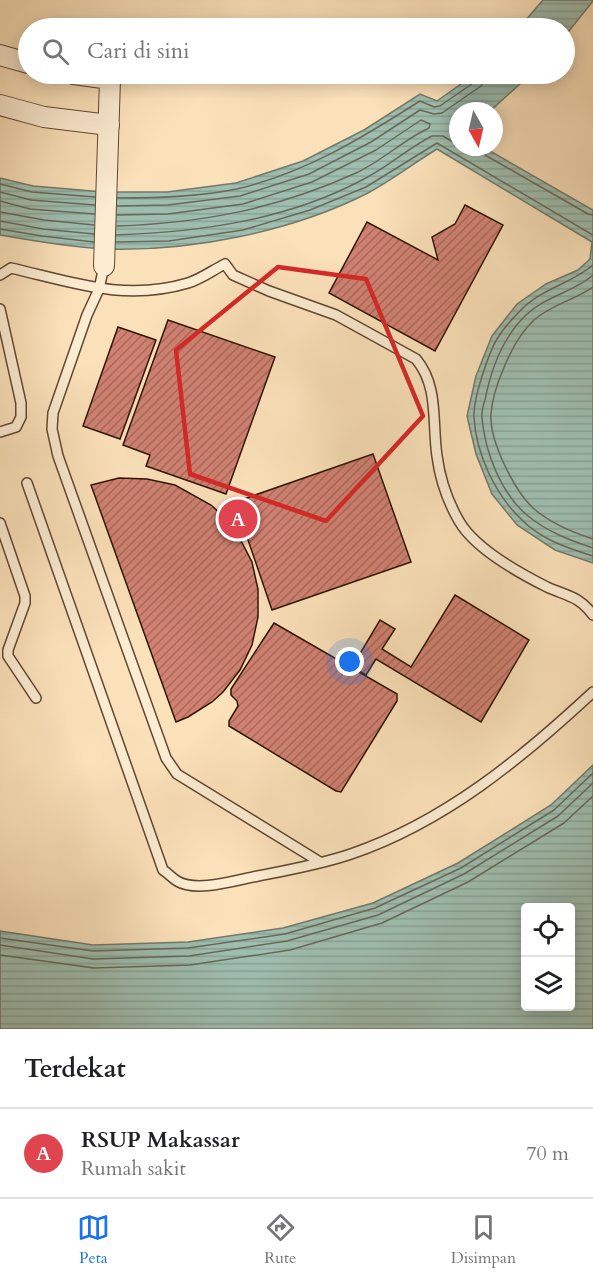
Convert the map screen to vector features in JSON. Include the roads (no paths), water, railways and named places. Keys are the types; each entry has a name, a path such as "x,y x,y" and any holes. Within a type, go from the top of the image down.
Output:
{"street":[{"path":"0,55 18,60"},
{"path":"104,266 110,84"},
{"path":"0,105 44,117 109,125"}],"lane":[{"path":"0,265 99,289 124,292 190,283 225,264 233,275 269,291 336,315 416,359 425,370 431,385 441,476 460,523 483,547 508,566 584,603 593,615"},
{"path":"104,266 99,289 87,315 53,413 52,429 58,456 166,758 177,774 320,862"},
{"path":"0,274 11,268"},
{"path":"0,309 21,403 21,417 16,427 0,432"},
{"path":"27,483 163,870 179,883 203,886 320,862 351,854 399,834 472,793 538,742 593,692"},
{"path":"0,523 26,596 8,656 36,698"}],"water":[{"path":"543,0 593,0 575,24 575,18 528,18"},
{"path":"461,84 520,84 500,102 449,102 449,156 499,156 593,210 593,563 555,550 517,525 492,494 476,454 467,416 476,376 492,336 517,304 546,284 578,270 590,259 592,242 437,149 377,188 338,207 273,229 239,237 170,247 104,249 0,235 0,178 33,186 104,192 167,192 236,183 303,161 364,130 420,94 437,101"},
{"path":"593,765 593,1029 0,1029 0,931 93,945 188,942 283,928 373,903 458,863 551,805"}],"place":[{"name":"RSUP Makassar","path":"238,519"}]}
